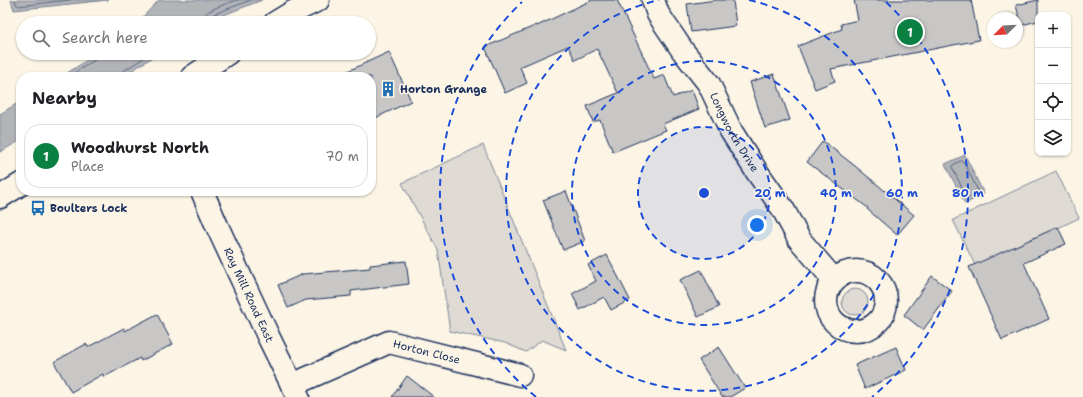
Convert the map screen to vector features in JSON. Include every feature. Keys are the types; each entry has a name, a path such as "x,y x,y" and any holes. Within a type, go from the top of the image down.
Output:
{"street":[{"path":"286,16 318,0"},
{"name":"Longworth Drive","path":"653,0 658,14 683,51 709,84 731,131 783,209 799,239 834,280"},
{"path":"200,72 218,60"},
{"path":"0,197 16,187"},
{"name":"Ray Mill Road East","path":"204,196 295,391"},
{"name":"Horton Close","path":"295,391 389,342 520,375"}],"shaded area":[{"path":"483,145 566,350 542,340 526,352 505,343 450,331 438,250 402,183"},
{"path":"1056,171 1079,218 976,267 953,220"},
{"path":"855,289 864,293 868,302 864,311 855,315 846,311 842,302 846,293"}],"water":[{"path":"11,0 108,0 14,10"},
{"path":"159,0 262,0 221,16 144,16"},
{"path":"87,60 148,60 130,72 69,72"},
{"path":"16,104 16,143 0,152 0,114"},
{"path":"965,155 984,194 965,204 945,164"}],"building":[{"path":"592,0 617,0 654,79 664,75 673,97 692,90 699,109 663,124 666,130 613,152 600,120 593,122 587,106 618,93 597,49 575,60 568,46 520,67 527,83 505,93 485,47 537,26"},
{"path":"716,0 733,0 736,26 691,32 687,4"},
{"path":"854,0 971,0 979,40 831,69 835,81 815,89 798,46 842,29 841,24 858,20"},
{"path":"1038,0 1038,12 1035,12 1035,22 1023,25 1023,12 1018,12 1016,5"},
{"name":"Horton Grange","path":"389,52 411,101 376,118 376,72 346,72 372,60 376,60 376,58"},
{"path":"774,74 790,120 765,128 750,82"},
{"path":"823,141 914,215 897,235 867,209 868,208 807,162"},
{"path":"566,191 585,241 563,250 543,200"},
{"path":"1058,227 1066,244 1024,263 1049,319 1002,340 969,267"},
{"path":"607,255 630,300 611,310 604,297 580,310 572,294 596,281 588,265"},
{"path":"406,261 409,284 351,291 351,296 306,300 288,308 278,285 303,274 370,268 370,265"},
{"path":"701,270 719,307 698,317 680,280"},
{"path":"932,276 952,291 923,330 904,315"},
{"path":"157,314 173,344 141,361 140,358 104,377 103,374 71,392 54,362 86,344 88,347 124,328 125,331"},
{"path":"719,347 745,388 730,397 722,397 699,360"},
{"path":"896,347 906,370 865,389 855,365"},
{"path":"407,376 434,397 392,397"}],"place":[{"name":"Woodhurst North","path":"910,32"},
{"name":"Horton Grange","path":"388,89"},
{"name":"Boulters Lock","path":"38,208"}]}
